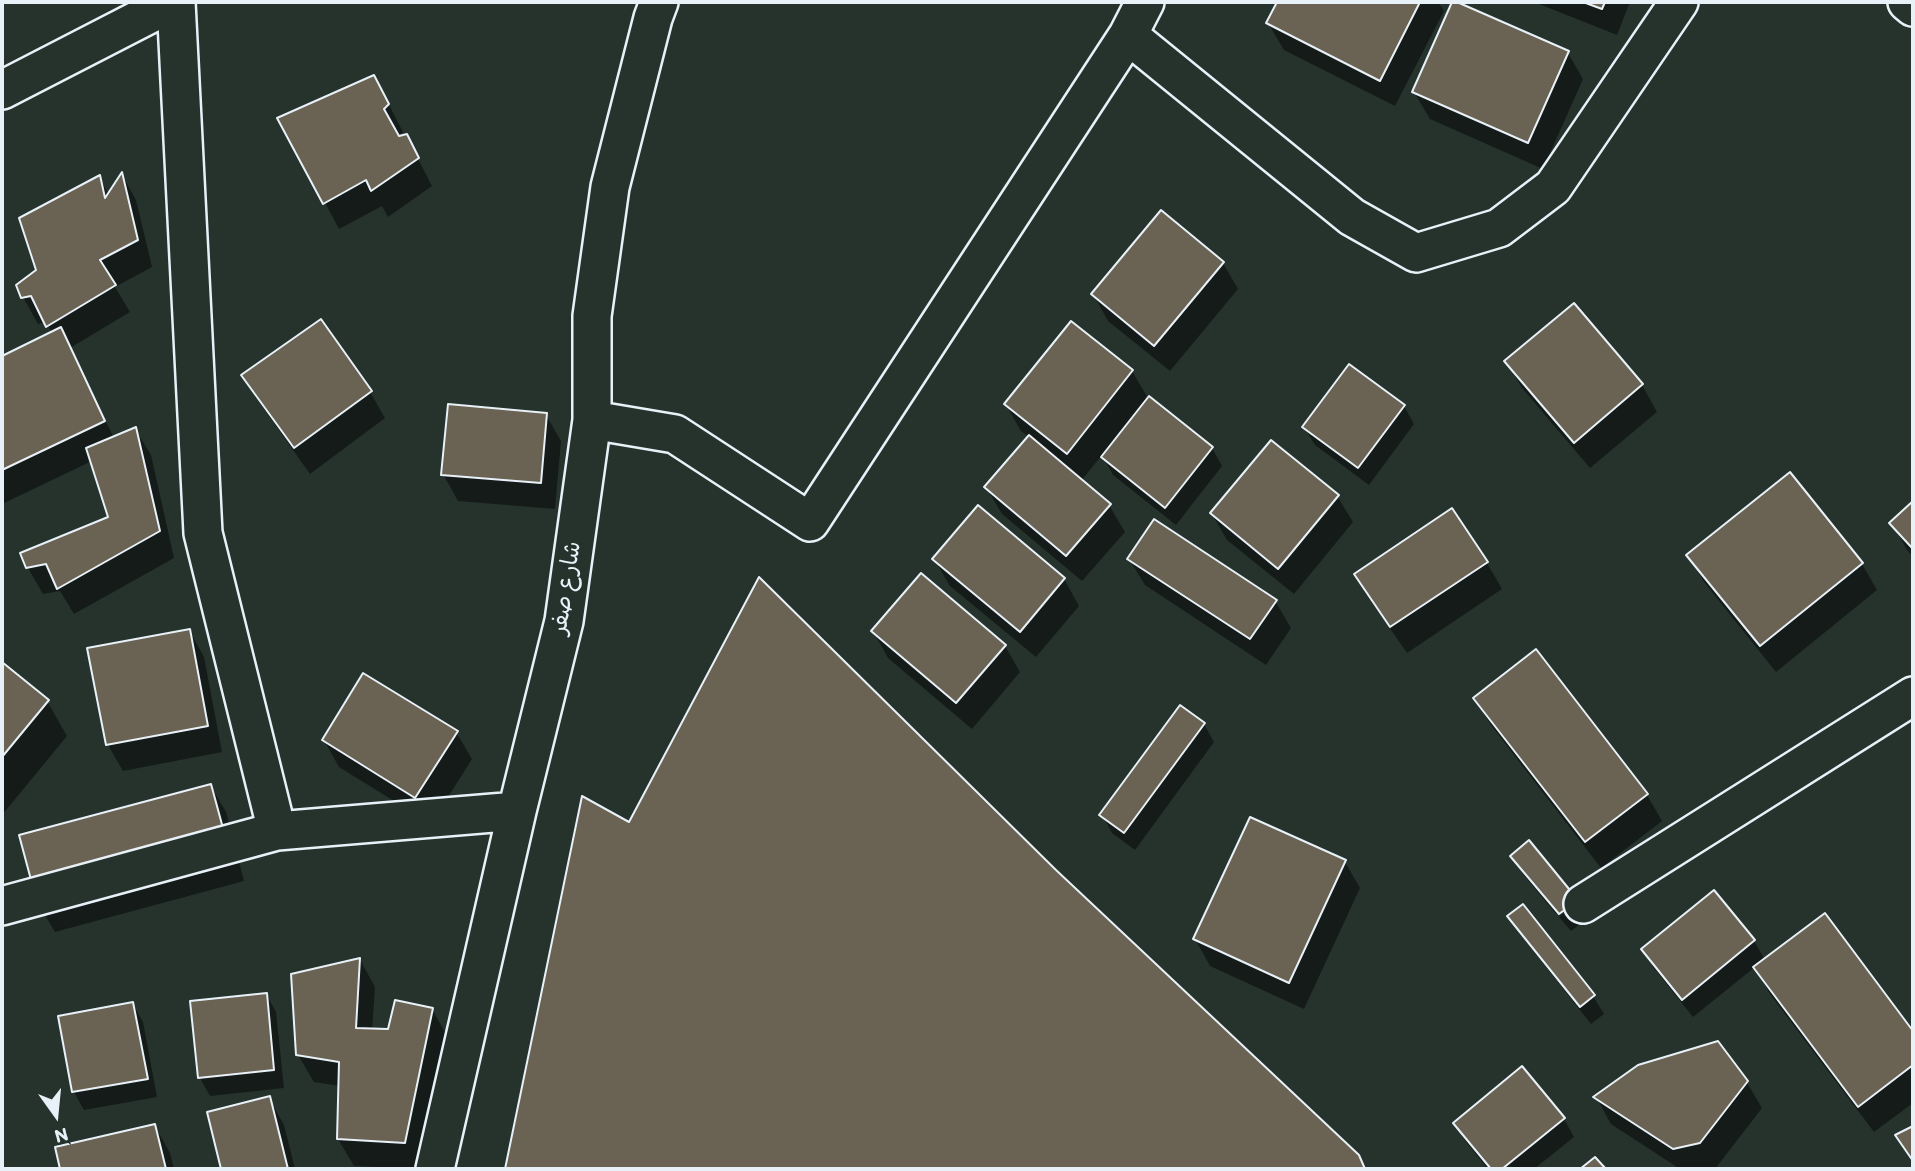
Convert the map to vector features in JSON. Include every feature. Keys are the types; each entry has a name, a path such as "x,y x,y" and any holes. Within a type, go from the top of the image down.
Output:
{"street":[{"path":"2,90 175,2 203,533 277,831"},
{"name":"شارع صفر","path":"435,1169 517,811 564,621 592,420 592,316 610,187 659,2"},
{"path":"592,420 675,434 810,522 1128,35 1145,2"},
{"path":"1128,35 1352,217 1416,253 1499,228 1553,187 1679,2"},
{"path":"1907,2 1913,7"},
{"path":"1583,904 1913,696"},
{"path":"2,906 277,831 517,811"}],"building":[{"path":"1277,2 1420,2 1380,81 1266,23"},
{"path":"1452,2 1569,51 1528,143 1412,92"},
{"path":"1583,2 1605,2 1602,9"},
{"path":"374,75 389,104 384,109 399,136 407,134 419,158 371,191 366,180 323,204 277,118"},
{"path":"122,172 138,240 100,260 116,285 46,327 31,296 21,298 16,285 36,270 19,218 100,175 105,198"},
{"path":"1161,210 1224,262 1154,346 1091,294"},
{"path":"1574,303 1643,384 1574,443 1504,361"},
{"path":"321,319 372,391 294,448 241,375"},
{"path":"1071,321 1133,370 1067,454 1004,404"},
{"path":"61,327 105,421 2,470 2,356"},
{"path":"1349,364 1405,405 1358,468 1302,427"},
{"path":"1149,396 1213,447 1165,508 1101,457"},
{"path":"448,404 547,413 541,483 441,475"},
{"path":"136,427 160,531 57,589 46,564 26,568 20,553 108,517 86,448"},
{"path":"1029,435 1111,504 1066,556 984,487"},
{"path":"1271,440 1339,495 1278,569 1210,513"},
{"path":"1790,472 1863,563 1760,646 1686,555"},
{"path":"1913,501 1913,549 1889,523"},
{"path":"978,505 1065,578 1020,632 932,559"},
{"path":"1452,508 1488,562 1390,627 1354,574"},
{"path":"1154,519 1277,600 1250,639 1127,559"},
{"path":"921,573 1006,645 956,703 871,631"},
{"path":"759,577 1056,870 1359,1155 1365,1169 505,1169 582,796 629,822"},
{"path":"190,629 208,726 106,745 87,648"},
{"path":"1536,649 1648,794 1585,842 1473,698"},
{"path":"2,662 49,700 2,757"},
{"path":"363,673 458,731 415,798 322,740"},
{"path":"1180,705 1205,723 1124,833 1099,815"},
{"path":"211,784 230,854 38,906 19,835"},
{"path":"1250,817 1346,860 1289,983 1193,939"},
{"path":"1529,840 1578,900 1559,914 1510,856"},
{"path":"1714,890 1755,940 1682,1000 1641,949"},
{"path":"1523,904 1595,995 1580,1007 1507,916"},
{"path":"1825,913 1913,1031 1913,1065 1858,1107 1753,967"},
{"path":"360,958 356,1028 388,1029 395,1000 433,1008 405,1143 337,1139 339,1062 296,1055 291,974"},
{"path":"267,993 274,1070 198,1078 190,1001"},
{"path":"133,1002 148,1079 72,1092 58,1016"},
{"path":"1718,1041 1748,1081 1700,1143 1673,1149 1593,1097 1638,1065"},
{"path":"1522,1066 1565,1118 1502,1169 1491,1169 1453,1123"},
{"path":"270,1096 288,1169 221,1169 207,1112"},
{"path":"155,1124 166,1169 60,1169 55,1147"},
{"path":"1913,1126 1913,1161 1895,1135"},
{"path":"1595,1157 1606,1169 1580,1169"}]}
